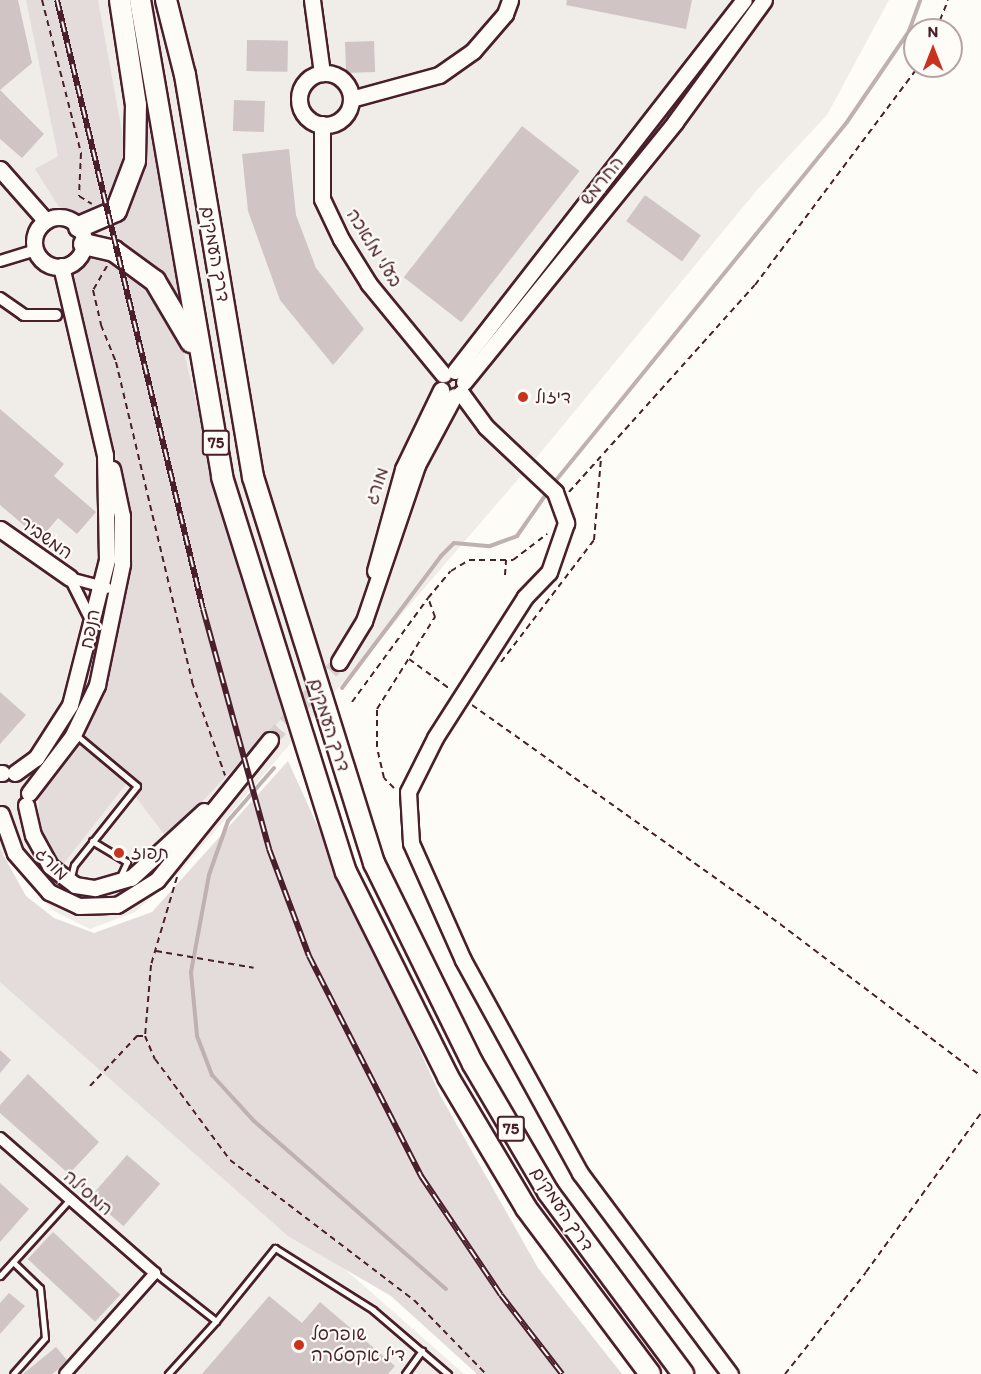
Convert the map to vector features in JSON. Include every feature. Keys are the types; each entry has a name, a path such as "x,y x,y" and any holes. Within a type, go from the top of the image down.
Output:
{"highway":[{"path":"120,0 137,135 129,187 107,218 82,236 110,249 168,297 197,357 208,400"},
{"name":"דרך העמקים","path":"140,0 222,477 255,591 346,872 448,1077 526,1208 650,1374"},
{"name":"דרך העמקים","path":"166,0 185,75 252,477 374,863 472,1064 548,1192 683,1374"},
{"path":"175,0 185,75"}],"street":[{"path":"312,0 322,74"},
{"path":"351,99 439,75 473,51 505,14 510,0"},
{"name":"החרמש","path":"453,384 744,0"},
{"name":"החרמש","path":"453,384 675,122 764,0"},
{"path":"322,74 339,77 351,99 345,115 322,124 302,111 299,95 307,80 322,74"},
{"name":"בעלי מלאכה","path":"322,124 322,198 341,238 369,284 453,384 557,497"},
{"path":"0,169 46,221"},
{"path":"60,217 82,236 74,262 61,266 46,262 36,250 36,233 46,221 60,217"},
{"path":"0,261 36,250"},
{"name":"הנפח","path":"28,799 72,737 97,685 114,610 123,525 119,491 105,455 61,266"},
{"path":"0,298 24,315 56,315"},
{"name":"מורג","path":"339,662 370,601 417,465 453,384"},
{"name":"הנפח","path":"4,773 36,758 70,705 93,627 102,585 109,530 105,455"},
{"path":"557,497 566,523 557,556 462,698 408,792 411,843 463,960 580,1173 730,1374"},
{"name":"המשביר","path":"0,529 70,578 102,585"},
{"name":"המשביר","path":"70,578 93,627"},
{"path":"102,585 110,593 114,610"},
{"name":"מורג","path":"0,813 24,868 49,892 79,906 106,908 131,899 157,880 270,740"},
{"path":"0,813 15,813 28,799 4,773"},
{"name":"מורג","path":"28,799 33,835 50,866 79,886 114,886 141,871 231,788"},
{"name":"המסילה","path":"0,1138 155,1273"},
{"path":"65,1374 155,1273"}],"lane":[{"path":"72,737 82,736 137,786 72,868 79,886"},
{"path":"92,841 127,862 114,886"},
{"path":"0,1276 70,1199"},
{"path":"168,1374 216,1321 275,1248 373,1310 448,1374"},
{"path":"13,1262 40,1288 45,1338 13,1374"},
{"path":"155,1273 216,1321"},
{"path":"405,1374 422,1351"}],"path":[{"path":"42,0 81,153 79,196 107,218"},
{"path":"941,18 948,0"},
{"path":"557,497 755,285 910,78"},
{"path":"110,249 110,263 93,290 95,299 116,362 192,682 231,788"},
{"path":"352,702 428,598 451,571 469,560 506,560 525,554 547,534"},
{"path":"506,560 506,574"},
{"path":"408,792 384,778 377,710 435,617 428,598"},
{"path":"409,659 780,924 981,1076"},
{"path":"183,848 156,951 145,1036 155,1059 230,1160 414,1300 486,1374"},
{"path":"156,951 254,969"},
{"path":"90,1086 137,1036 145,1036"},
{"path":"784,1374 867,1272 981,1113"}],"shaded area":[{"path":"0,0 889,0 827,115 757,190 532,463 179,873 135,912 90,929 52,910 6,851 0,858"},
{"path":"26,0 98,0 127,160 118,194 82,215 59,207 35,169 58,156"},
{"path":"144,66 183,299 117,239 114,224 138,188 143,134 137,67"},
{"path":"90,247 104,251 142,281 180,337 239,574 287,713 167,838 126,784 61,867 38,829 39,797 78,742 103,687 130,544 122,479 73,279"},
{"path":"288,761 440,1095 538,1268 622,1374 477,1374 391,1296 288,1236 0,982 0,849 26,896 54,918 94,933 152,912"},
{"path":"0,969 354,1277 464,1374 0,1374"}],"building":[{"path":"0,0 18,0 32,63 0,90"},
{"path":"567,0 692,0 686,29 566,5"},
{"path":"247,40 288,41 287,72 246,71"},
{"path":"374,41 375,72 346,73 345,42"},
{"path":"0,90 44,134 22,158 0,139"},
{"path":"234,100 265,101 264,132 233,131"},
{"path":"522,126 580,171 461,322 404,277"},
{"path":"289,149 296,215 316,268 364,329 333,365 280,300 248,211 242,154"},
{"path":"645,195 701,236 682,261 626,221"},
{"path":"0,409 64,464 54,476 96,512 77,534 58,518 40,539 0,505"},
{"path":"0,692 26,715 0,744"},
{"path":"0,1050 11,1060 0,1073"},
{"path":"28,1074 99,1142 69,1174 0,1113 0,1105"},
{"path":"127,1155 160,1184 123,1226 90,1197"},
{"path":"0,1183 29,1209 0,1242"},
{"path":"53,1232 120,1295 95,1322 28,1259"},
{"path":"9,1293 25,1306 0,1334 0,1303"},
{"name":"שופרסל דיל אקסטרה","path":"269,1296 302,1323 320,1302 395,1366 388,1374 202,1374"},
{"path":"56,1347 67,1360 60,1368 52,1374 23,1374"}],"waterway":[{"path":"553,484 847,122 909,31 920,0"},
{"path":"342,688 441,556 454,543 490,546 517,536 549,490"},
{"path":"274,768 228,821 209,875 191,972 197,1036 212,1075 254,1121 446,1289"}],"tunnel":[{"path":"270,740 339,662"}],"railway":[{"path":"57,0 203,609 269,849 309,956 421,1176 501,1295 562,1374"}],"place":[{"name":"דיזול","path":"523,397"},
{"name":"תפוז","path":"119,853"},
{"name":"שופרסל דיל אקסטרה","path":"299,1345"}]}
